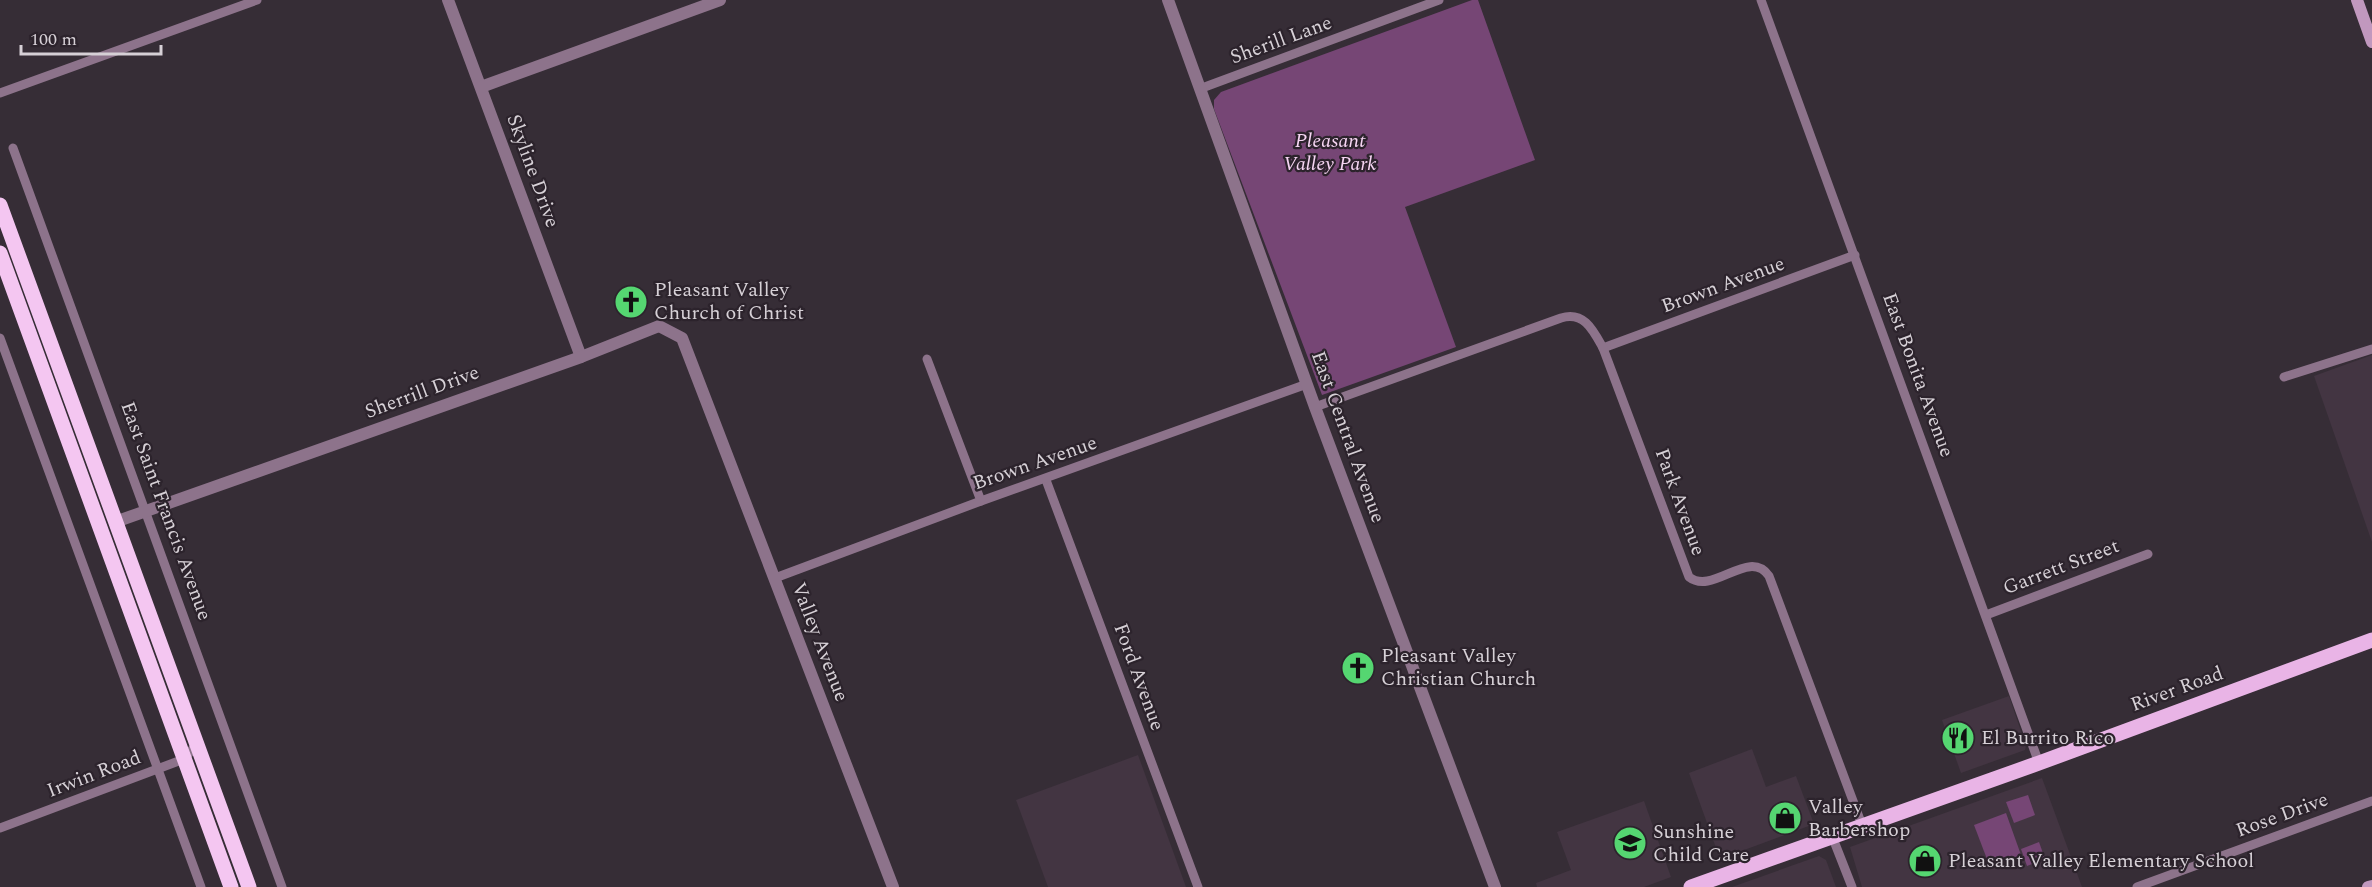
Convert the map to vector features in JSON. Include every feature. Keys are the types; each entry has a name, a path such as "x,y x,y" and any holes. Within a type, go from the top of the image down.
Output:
{"highway":[{"path":"0,205 249,887"},
{"path":"1,259 231,887"}],"main road":[{"path":"2357,0 2372,42"},
{"name":"River Road","path":"1691,887 2039,763 2372,640"}],"street":[{"path":"0,93 257,0"},
{"name":"Skyline Drive","path":"448,0 581,357"},
{"path":"481,87 720,0"},
{"name":"East Central Avenue","path":"1168,0 1202,88 1315,407 1495,887"},
{"name":"Sherill Lane","path":"1202,88 1439,0"},
{"name":"East Bonita Avenue","path":"1761,0 2039,763"},
{"name":"East Saint Francis Avenue","path":"13,148 282,887"},
{"name":"Brown Avenue","path":"1603,348 1855,255"},
{"path":"1,259 18,256"},
{"name":"Park Avenue","path":"1315,407 1561,318 1579,317 1587,323 1603,348 1689,577 1702,582 1754,566 1763,569 1769,576 1862,825"},
{"name":"Sherrill Drive","path":"99,528 581,357 659,326 682,338 710,411"},
{"path":"0,338 201,887"},
{"path":"2284,377 2372,349"},
{"path":"927,359 981,501"},
{"name":"Brown Avenue","path":"775,578 1307,384"},
{"name":"Valley Avenue","path":"710,411 893,887"},
{"name":"Ford Avenue","path":"1046,480 1198,887"},
{"name":"Garrett Street","path":"1986,615 2148,554"},
{"name":"Irwin Road","path":"0,828 184,759 196,745"},
{"name":"Rose Drive","path":"2137,887 2372,801"},
{"path":"1832,836 1852,887"}],"shaded area":[{"path":"2372,355 2372,542 2314,376"},
{"path":"2009,696 2026,746 2025,750 1961,773 1942,720"},
{"path":"1752,749 1766,787 1796,776 1814,824 1720,859 1689,773"},
{"path":"1138,755 1186,887 1048,887 1016,800"},
{"path":"2042,778 2082,887 1862,887 1850,847"},
{"name":"Sunshine Child Care","path":"1644,801 1671,877 1644,887 1537,887 1536,883 1571,870 1557,832"},
{"path":"1819,856 1826,860 1836,887 1732,887"}],"green space":[{"name":"Pleasant Valley Park","path":"1472,0 1478,0 1535,160 1405,207 1456,347 1322,395 1214,109 1214,100 1221,92"},
{"path":"2028,795 2035,815 2014,823 2006,802"},
{"path":"2006,813 2021,855 1990,867 1974,825"},
{"path":"2039,842 2045,859 2027,866 2021,849"}],"place":[{"name":"Pleasant Valley Church of Christ","path":"631,302"},
{"name":"Pleasant Valley Christian Church","path":"1358,668"},
{"name":"El Burrito Rico","path":"1958,738"},
{"name":"Valley Barbershop","path":"1785,818"},
{"name":"Sunshine Child Care","path":"1630,843"},
{"name":"Pleasant Valley Elementary School","path":"1925,861"}]}
